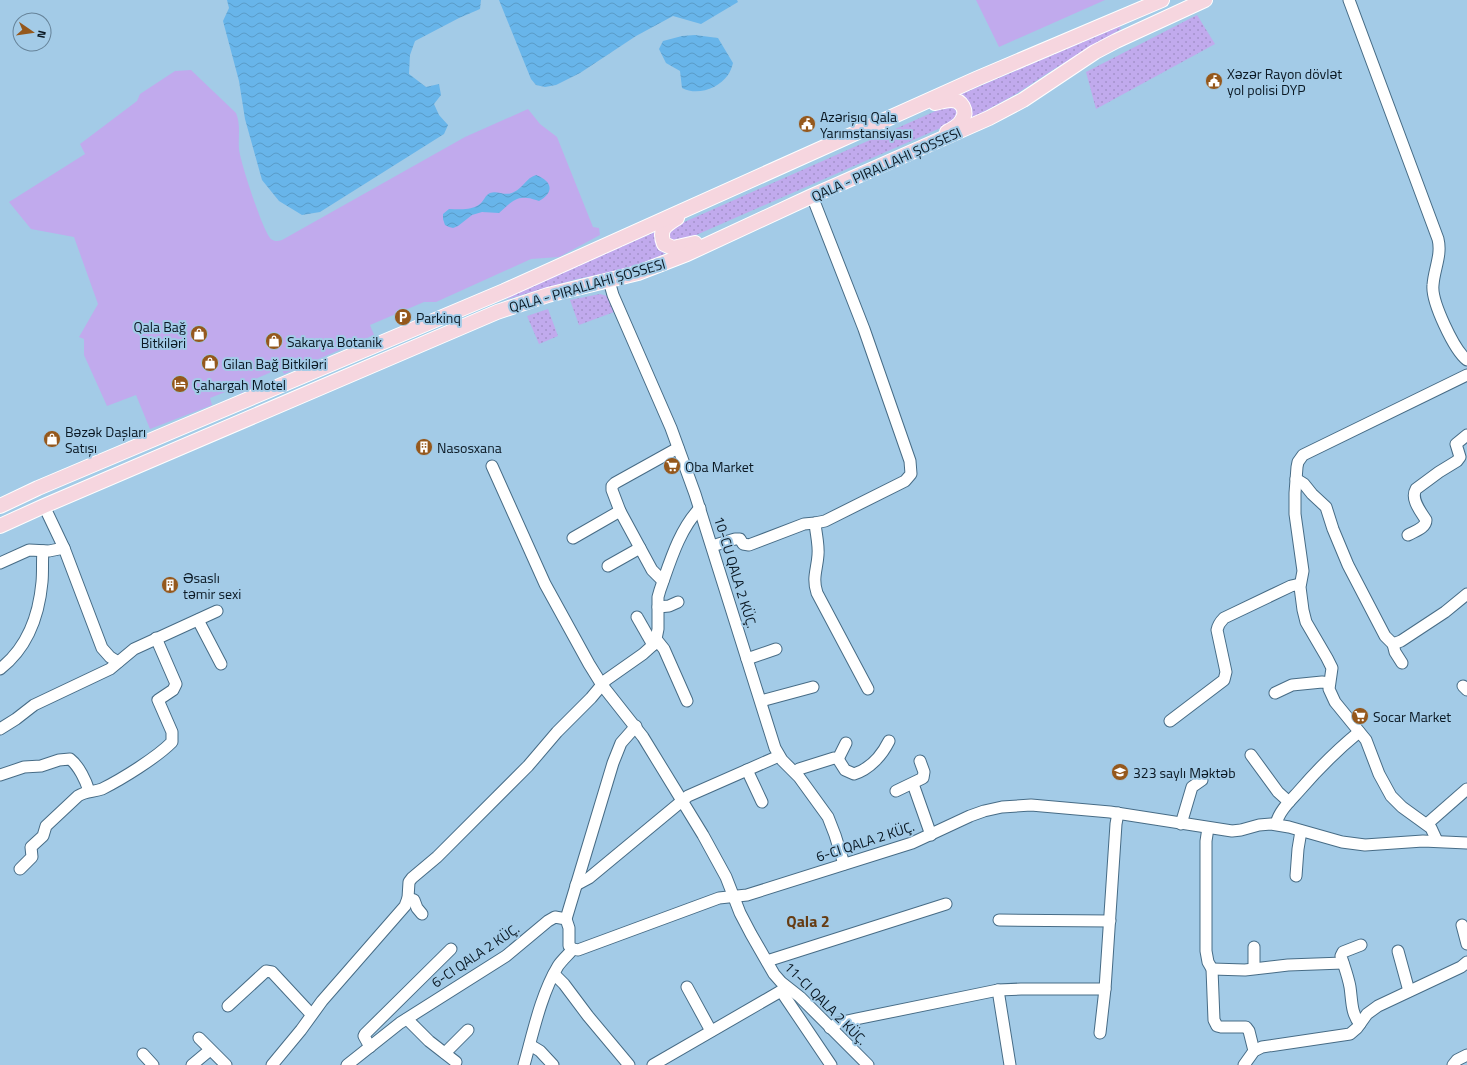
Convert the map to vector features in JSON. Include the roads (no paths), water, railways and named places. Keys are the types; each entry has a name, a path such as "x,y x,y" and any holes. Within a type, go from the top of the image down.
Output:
{"main road":[{"path":"0,506 504,290 976,79 1162,0"},
{"path":"0,526 497,312 548,295 609,281 655,267 741,230 812,196 967,129 1006,110 1082,60 1116,41 1205,0"},
{"path":"900,113 950,100 957,100 964,108 964,118 955,127 910,153"},
{"path":"728,189 670,222 661,233 661,238 664,244 673,248 741,230"}],"street":[{"path":"1349,0 1440,246 1433,285 1434,301 1459,352 1467,360"},
{"path":"712,546 735,539 740,539 743,544 749,545 804,524 815,523 831,518 905,481 911,474 912,469 910,461 864,329 812,196"},
{"name":"10-CU QALA 2 KÜÇ.","path":"609,281 613,295 678,448 700,508 747,660 779,756 785,764 796,772 828,817 844,864"},
{"path":"1438,841 1428,824 1402,807 1391,796 1379,774 1368,746 1359,732 1335,702 1329,689 1332,668 1306,622 1303,610 1300,584 1303,570 1295,514 1296,480 1298,462 1303,456 1467,374"},
{"path":"1408,535 1425,526 1426,523 1426,520 1414,498 1414,492 1439,472 1458,461 1460,457 1456,444 1467,435"},
{"path":"663,581 652,570 620,511 613,495 612,486 678,448"},
{"name":"11-CI QALA 2 KÜÇ.","path":"492,466 545,584 589,664 602,684 636,726 703,835 726,878 751,934 777,978 784,989 800,997 868,1065"},
{"path":"1296,480 1304,484 1326,507 1339,544 1354,577 1385,636 1393,644 1395,652 1402,663"},
{"path":"44,506 64,548 102,648 110,657 118,662"},
{"path":"272,1065 301,1030 311,1014 405,906 408,898 409,882 412,878 437,857 528,766 557,732 591,698 602,684 643,654 655,642 658,630 658,597 663,581 688,522 700,508"},
{"path":"573,538 620,511"},
{"path":"815,523 818,548 814,579 816,593 868,689"},
{"path":"0,563 29,550 43,551 64,548"},
{"path":"608,566 640,548"},
{"path":"0,669 19,649 27,638 33,625 41,590 43,551"},
{"path":"1170,721 1224,680 1226,672 1217,630 1224,618 1291,586 1300,584"},
{"path":"1393,644 1401,641 1465,599"},
{"path":"658,607 669,606 678,602"},
{"path":"0,729 34,705 110,669 134,649 217,611"},
{"path":"637,617 655,642 664,649 687,701"},
{"path":"198,620 221,664"},
{"path":"20,869 32,857 32,847 43,836 46,826 78,796 89,791 100,789 128,774 172,742 172,732 158,700 173,690 176,684 156,638"},
{"path":"747,660 776,649"},
{"path":"1275,693 1292,685 1322,682 1329,683"},
{"path":"761,701 812,687"},
{"path":"636,726 621,743 617,752 566,919 569,928 569,946 573,949 578,950 585,948 719,898 742,896 753,893 912,843 984,811 1013,805 1031,805 1118,813 1181,824 1237,831 1259,825 1276,824 1342,842 1366,845 1438,841 1467,843"},
{"path":"1276,824 1280,814 1289,802 1334,753 1359,732"},
{"path":"796,772 804,767 834,758 838,759 850,774 859,773 878,758 889,741"},
{"path":"838,759 846,743"},
{"path":"1251,755 1278,792 1289,802"},
{"path":"576,885 589,878 682,800 695,792 779,756"},
{"path":"0,775 24,767 41,766 59,760 70,759 74,762 87,784 89,791"},
{"path":"896,791 923,778 925,775 920,761"},
{"path":"747,770 762,802"},
{"path":"1181,824 1192,787 1202,780"},
{"path":"913,784 931,835"},
{"path":"1428,824 1467,789"},
{"path":"1100,1033 1105,990 1118,813"},
{"path":"1208,828 1206,841 1206,951 1208,962 1212,969 1214,1020 1215,1024 1221,1027 1246,1028 1249,1031 1254,1051"},
{"path":"1296,876 1301,831"},
{"path":"408,898 414,900 417,908 422,914"},
{"path":"767,961 946,904"},
{"path":"346,1065 407,1019 506,956 552,918 558,916 566,919"},
{"path":"998,920 1110,921"},
{"path":"1462,925 1467,944"},
{"path":"1360,1024 1354,1014 1350,987 1341,956 1343,952 1361,946"},
{"path":"1254,947 1254,968"},
{"path":"370,1047 364,1039 364,1036 451,949"},
{"path":"524,1065 545,995 559,965 573,949"},
{"path":"1398,951 1409,991"},
{"path":"1244,1065 1254,1051 1266,1046 1350,1034 1368,1014 1378,1006 1461,967 1467,962"},
{"path":"1212,969 1245,970 1288,965 1343,963"},
{"path":"228,1006 269,971 272,972 311,1014"},
{"path":"554,974 564,984 588,1016 629,1065"},
{"path":"687,987 711,1031"},
{"path":"653,1065 784,989 831,1065"},
{"path":"830,1028 838,1023 998,990 1105,990"},
{"path":"998,990 1010,1065"},
{"path":"407,1019 417,1030 456,1062"},
{"path":"445,1053 468,1030"},
{"path":"199,1038 226,1065"},
{"path":"530,1045 537,1048 553,1065"},
{"path":"192,1065 210,1050"},
{"path":"142,1054 153,1065"},
{"path":"1453,1065 1457,1060 1467,1055"}],"water":[{"path":"227,0 481,0 480,9 459,18 415,41 410,55 409,74 426,87 439,84 441,95 434,104 439,115 448,125 444,134 320,212 302,215 279,201 262,180 245,119 239,81 223,21 229,8"},
{"path":"499,0 737,0 738,2 701,24 673,16 636,36 580,73 556,85 545,87 536,85 531,79"},
{"path":"695,35 718,38 733,63 729,74 724,80 707,90 701,91 682,88 680,71 666,63 659,49 663,41 682,36"},
{"path":"536,175 545,180 550,187 548,194 539,201 528,198 518,199 499,213 482,212 472,215 453,228 445,225 443,214 449,209 473,208 480,204 490,193 511,193"}],"place":[{"name":"Xəzər Rayon dövlət yol polisi DYP","path":"1214,81"},
{"name":"Azərişıq Qala Yarımstansiyası","path":"807,124"},
{"name":"Parkinq","path":"403,317"},
{"name":"Qala Bağ Bitkiləri","path":"199,334"},
{"name":"Sakarya Botanik","path":"274,341"},
{"name":"Gilan Bağ Bitkiləri","path":"210,363"},
{"name":"Çahargah Motel","path":"180,384"},
{"name":"Bəzək Daşları Satışı","path":"52,439"},
{"name":"Nasosxana","path":"424,447"},
{"name":"Oba Market","path":"672,466"},
{"name":"Əsaslı təmir sexi","path":"170,585"},
{"name":"Socar Market","path":"1360,716"},
{"name":"323 saylı Məktəb","path":"1120,772"}],"district":[{"name":"Qala 2","path":"808,921"}]}
